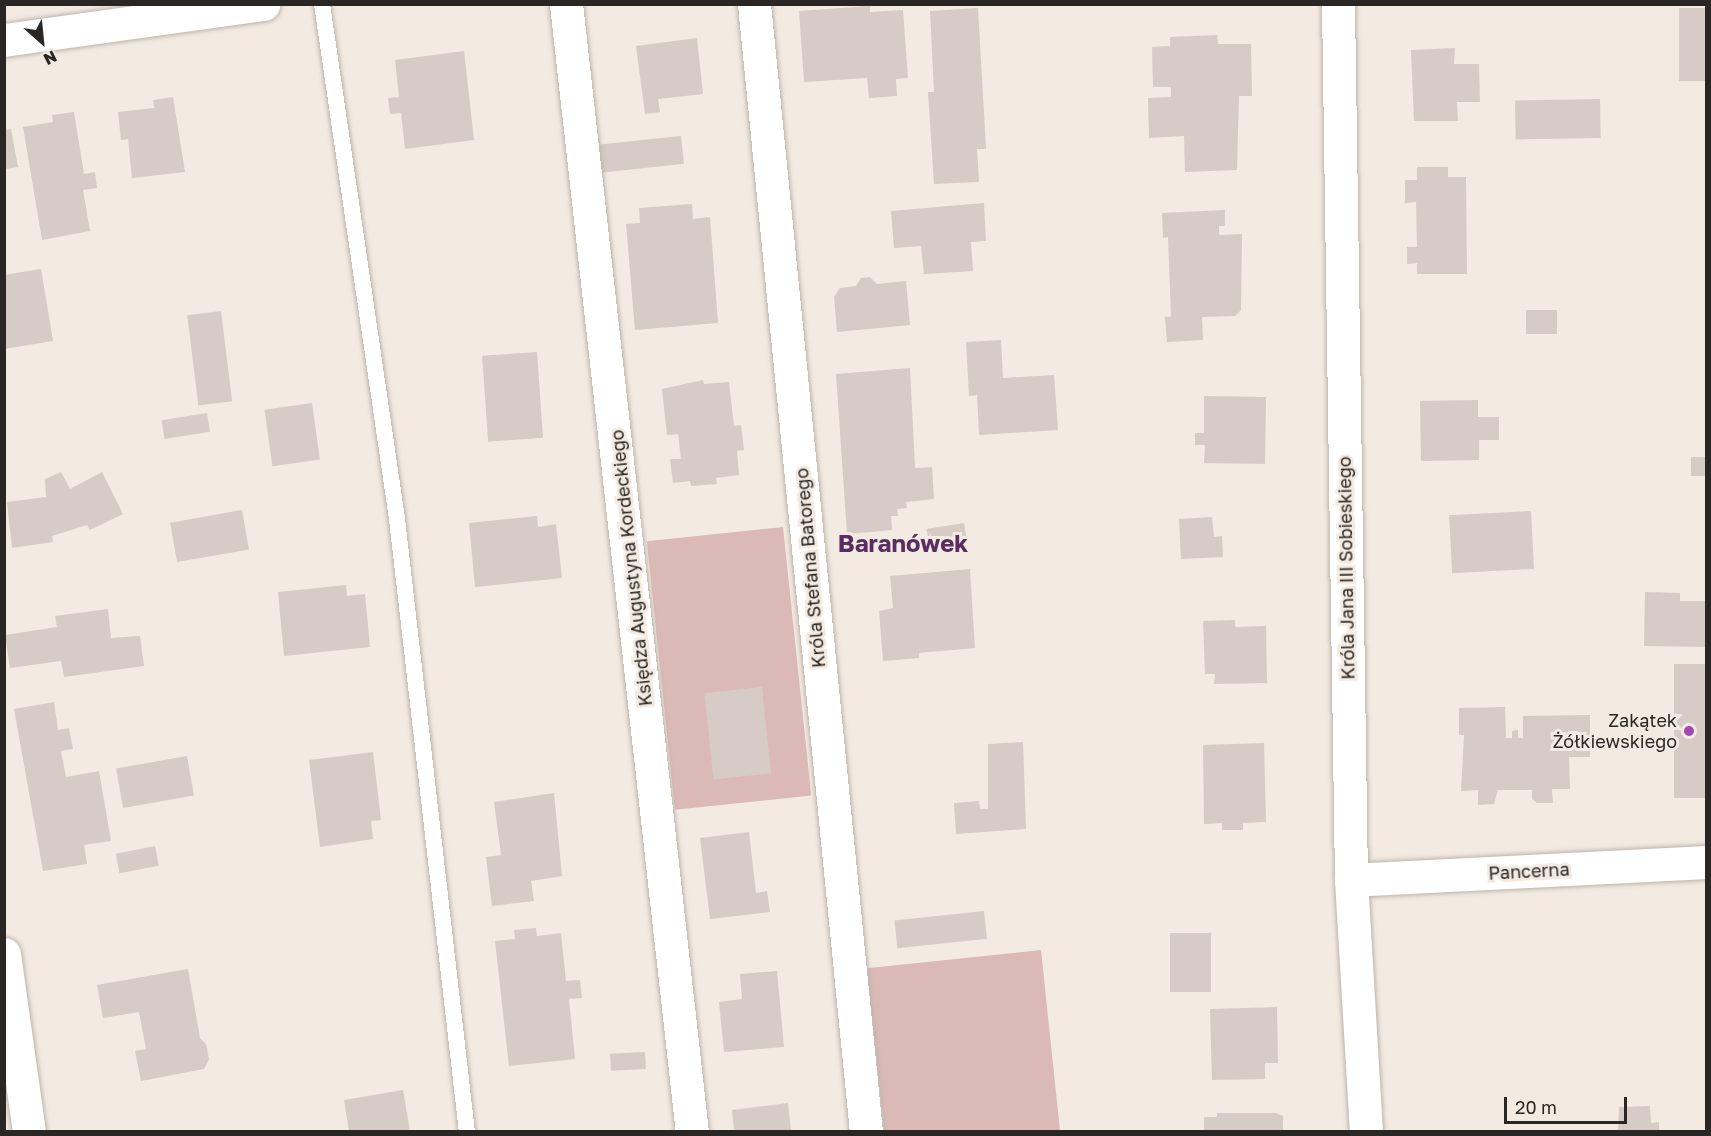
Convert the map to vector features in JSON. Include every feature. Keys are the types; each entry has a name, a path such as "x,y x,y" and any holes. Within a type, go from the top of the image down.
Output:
{"street":[{"path":"4,40 264,4"},
{"name":"Księdza Augustyna Kordeckiego","path":"566,4 692,1131"},
{"name":"Króla Stefana Batorego","path":"754,4 866,1131"},
{"name":"Króla Jana III Sobieskiego","path":"1338,4 1351,880 1366,1131"},
{"name":"Pancerna","path":"1351,880 1707,862"},
{"path":"4,954 29,1131"}],"lane":[{"path":"322,4 397,519 467,1131"}],"shaded area":[{"path":"783,527 811,796 675,810 647,541"},
{"path":"1041,950 1060,1131 884,1132 867,968"}],"building":[{"path":"870,6 870,12 903,10 908,78 896,79 897,96 869,98 867,78 804,82 799,11"},
{"path":"978,8 986,149 977,149 979,182 934,184 928,92 934,92 930,11"},
{"path":"1679,8 1706,8 1706,81 1679,81"},
{"path":"1217,35 1218,44 1251,44 1252,96 1239,96 1237,170 1185,172 1184,136 1149,138 1148,98 1171,97 1171,87 1153,87 1152,47 1170,46 1170,37"},
{"path":"697,38 703,94 658,99 660,112 645,114 636,46"},
{"path":"1455,48 1454,64 1479,64 1480,102 1457,102 1458,121 1414,121 1411,50"},
{"path":"464,51 474,140 405,149 401,113 390,114 388,98 399,97 395,60"},
{"path":"173,97 185,172 132,178 128,139 121,140 118,112 154,108 153,100"},
{"path":"1600,99 1601,138 1516,139 1515,100"},
{"path":"74,112 84,174 95,172 97,188 83,190 90,231 42,240 23,127 53,122 52,115"},
{"path":"11,129 18,167 5,169 5,130"},
{"path":"681,136 684,164 600,173 597,145"},
{"path":"1417,167 1448,167 1448,177 1466,177 1467,274 1417,274 1417,263 1407,264 1407,247 1417,247 1416,202 1405,203 1405,180 1417,180"},
{"path":"984,203 986,241 971,242 973,271 924,274 921,246 894,248 891,211"},
{"path":"692,204 693,219 710,217 718,323 635,330 626,224 640,223 639,208"},
{"path":"1225,210 1225,226 1219,226 1219,235 1242,234 1241,310 1235,316 1202,317 1203,340 1167,342 1165,317 1171,317 1168,237 1163,238 1162,213"},
{"path":"41,269 53,341 4,349 4,275"},
{"path":"870,277 877,284 906,281 910,325 837,332 834,297 840,288 856,286 861,278"},
{"path":"1526,310 1557,310 1557,334 1526,334"},
{"path":"221,311 232,401 198,405 187,315"},
{"path":"1001,340 1003,378 1054,375 1058,430 979,435 977,395 969,396 966,342"},
{"path":"537,352 543,438 488,442 482,356"},
{"path":"910,368 915,468 932,467 934,499 906,502 907,508 897,509 898,516 891,516 892,530 847,534 836,374"},
{"path":"703,380 704,384 729,382 734,426 741,425 744,450 737,451 739,475 716,478 717,484 691,486 690,481 673,483 670,459 681,459 678,434 667,435 662,389"},
{"path":"1204,396 1266,397 1265,464 1204,463 1205,445 1195,445 1195,433 1204,433"},
{"path":"1478,400 1478,417 1499,417 1499,440 1479,440 1479,460 1421,461 1420,401"},
{"path":"312,403 320,459 272,466 264,410"},
{"path":"207,413 210,432 165,439 162,420"},
{"path":"1691,457 1706,457 1706,476 1691,476"},
{"path":"61,472 70,489 102,472 123,514 90,530 87,525 52,536 53,542 12,548 7,502 46,497 45,479"},
{"path":"242,510 249,549 177,562 170,523"},
{"path":"1531,511 1534,569 1452,573 1449,515"},
{"path":"537,516 538,527 556,524 562,578 475,587 469,523"},
{"path":"1212,517 1214,537 1222,536 1223,557 1181,559 1179,519"},
{"path":"964,523 967,543 930,549 926,529"},
{"path":"970,569 975,648 919,653 919,658 883,661 879,611 893,608 890,576"},
{"path":"346,585 347,596 365,594 370,647 284,656 278,592"},
{"path":"1645,592 1680,593 1680,601 1706,601 1706,647 1644,646"},
{"path":"108,609 111,638 140,636 144,666 64,677 61,661 10,668 5,635 57,627 55,616"},
{"path":"1235,620 1235,627 1266,626 1267,683 1214,684 1215,674 1205,674 1203,621"},
{"name":"Zakątek Żółkiewskiego","path":"1674,664 1706,664 1706,798 1674,798"},
{"path":"762,687 771,774 713,780 704,693"},
{"path":"54,702 58,730 69,728 73,749 61,751 66,777 99,771 111,841 84,845 87,864 43,871 14,709"},
{"path":"1505,707 1506,738 1512,738 1512,731 1518,730 1518,738 1523,738 1523,716 1590,715 1590,757 1569,757 1570,789 1552,789 1553,803 1537,803 1532,799 1532,790 1498,790 1494,804 1478,805 1478,790 1461,791 1464,735 1459,735 1459,708"},
{"path":"1023,742 1026,829 956,834 954,803 979,801 980,809 988,809 988,744"},
{"path":"1264,743 1266,822 1243,823 1243,830 1222,830 1222,823 1204,824 1203,745"},
{"path":"373,752 381,820 371,821 373,839 320,847 309,760"},
{"path":"187,756 194,795 123,808 116,769"},
{"path":"554,793 562,876 531,881 534,901 492,906 486,857 501,855 494,802"},
{"path":"749,832 756,893 767,891 770,912 710,919 700,838"},
{"path":"155,846 159,866 120,873 116,854"},
{"path":"984,911 987,939 897,948 894,920"},
{"path":"536,928 537,936 561,933 566,981 580,980 582,998 569,999 575,1059 509,1066 495,941 515,939 514,930"},
{"path":"1170,933 1211,933 1211,992 1170,992"},
{"path":"188,969 200,1038 206,1044 209,1059 204,1069 141,1081 135,1051 146,1049 139,1012 103,1018 97,985"},
{"path":"777,971 784,1047 724,1052 719,1002 742,999 740,974"},
{"path":"1277,1007 1278,1063 1265,1063 1265,1079 1212,1080 1210,1009"},
{"path":"645,1052 646,1069 611,1071 610,1054"},
{"path":"403,1090 410,1131 349,1131 344,1100"},
{"path":"788,1103 791,1131 734,1131 732,1110"},
{"path":"1650,1106 1651,1123 1659,1122 1659,1131 1618,1131 1619,1107"},
{"path":"1217,1113 1276,1113 1283,1116 1283,1131 1204,1131 1204,1117 1217,1117"}],"place":[{"name":"Zakątek Żółkiewskiego","path":"1689,731"}],"district":[{"name":"Baranówek","path":"903,543"}]}
